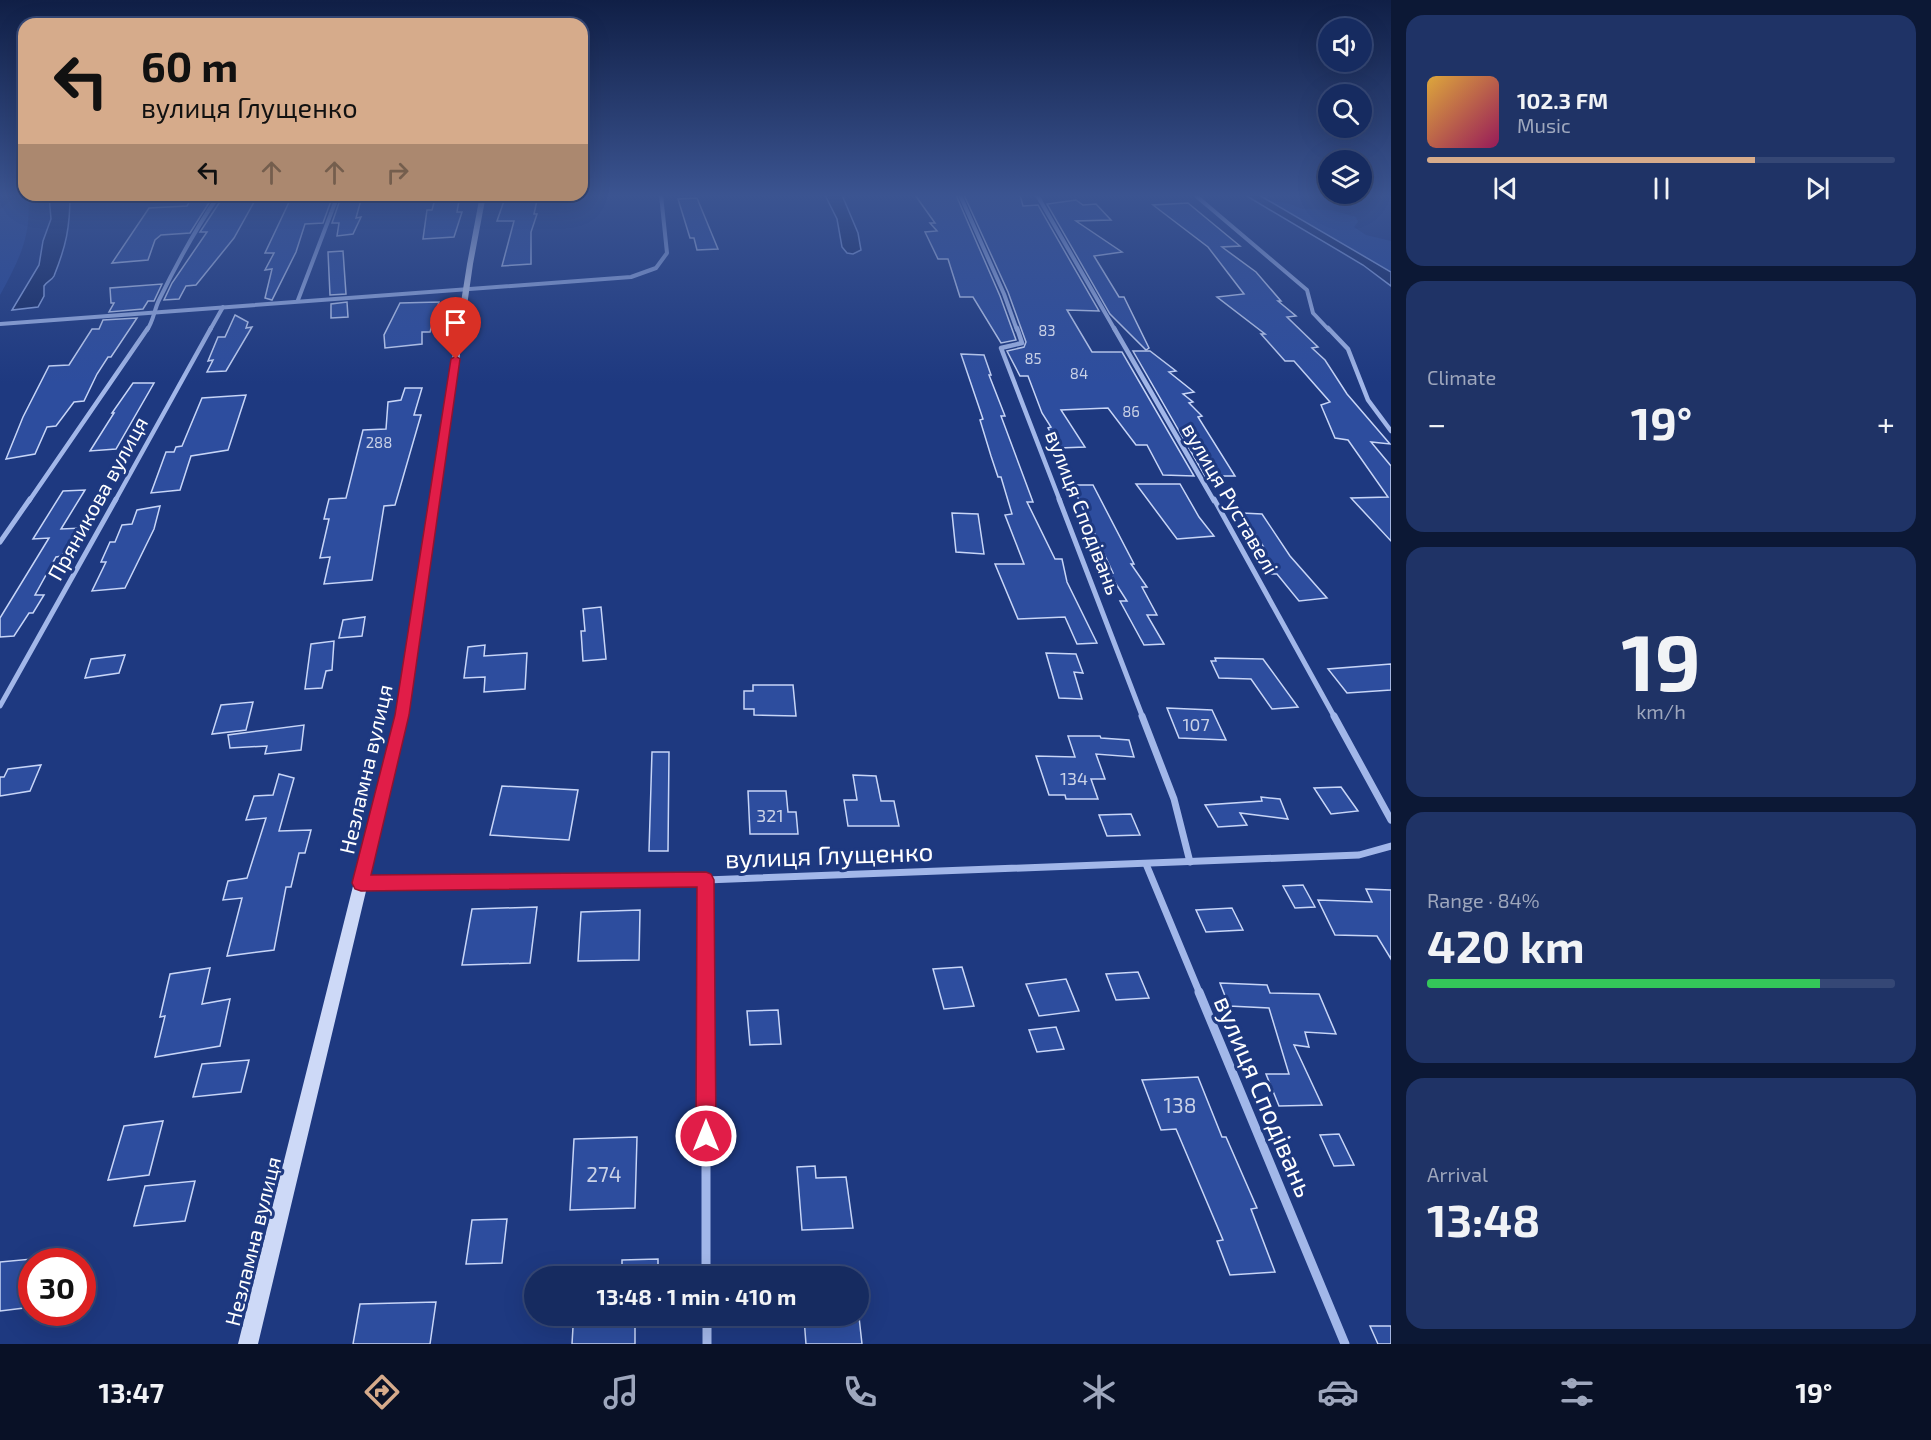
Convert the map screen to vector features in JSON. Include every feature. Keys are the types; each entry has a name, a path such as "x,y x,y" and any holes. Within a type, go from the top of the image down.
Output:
{"street":[{"path":"0,542 152,323 157,303 181,258"},
{"path":"298,300 314,258"},
{"name":"Незламна вулиця","path":"248,1344 402,715 472,258"},
{"path":"0,324 298,300 625,278 656,268 665,258"},
{"name":"вулиця Сподівань","path":"988,258 1022,344 1001,348 1174,799 1190,862"},
{"name":"вулиця Руставелі","path":"1073,258 1250,562 1391,820"},
{"path":"1269,258 1307,290 1314,313 1347,349 1368,400 1391,430"},
{"name":"Пряникова вулиця","path":"0,706 223,306"},
{"path":"1190,862 1359,855 1391,846"},
{"name":"вулиця Глущенко","path":"361,883 706,880 1190,862"},
{"name":"вулиця Сподівань","path":"1146,864 1345,1344"},
{"path":"706,880 706,1266"},
{"path":"706,1326 707,1344"}],"shaded area":[{"path":"0,258 19,258 13,270 0,295"},
{"path":"40,258 61,258 54,276 44,286 44,296 38,307 12,310 39,265"},
{"path":"1351,258 1367,258 1391,272 1391,286"},
{"path":"1366,258 1391,258 1391,272"}],"building":[{"path":"116,258 149,258 148,260 112,263"},
{"path":"189,258 218,258 196,285 186,286 179,299 164,300 172,283"},
{"path":"272,258 293,258 272,300 265,298 272,269 265,270"},
{"path":"328,258 343,258 346,294 330,295"},
{"path":"504,258 531,258 531,264 502,266"},
{"path":"983,258 1016,340 1001,343 973,297 960,297 948,259 938,259"},
{"path":"992,258 1068,258 1099,311 1067,310 1092,352 1122,352 1194,476 1163,475 1147,445 1136,445 1108,408 1061,410 1085,447 1059,448 1048,428 1051,427 1042,413 1028,376 1020,376 1007,351 1024,347 1026,342"},
{"path":"1078,258 1095,258 1119,297 1124,297 1149,348 1146,350 1110,314"},
{"path":"1216,258 1237,258 1256,272 1281,301 1278,301 1296,316 1287,317 1318,347 1312,348 1325,360 1347,394 1390,444 1371,442 1391,466 1391,541 1351,498 1388,497 1348,440 1335,438 1321,405 1330,402 1294,361 1285,361 1261,334 1265,334 1217,297 1244,294"},
{"path":"162,284 154,301 148,301 143,309 109,312 114,303 111,303 110,288"},
{"path":"347,302 348,317 331,318 331,304"},
{"path":"439,302 430,332 422,332 422,344 385,348 384,335 400,303"},
{"path":"235,315 248,322 246,328 252,327 226,371 207,372 213,360 208,361 218,337 225,337"},
{"path":"137,318 97,374 84,401 74,402 56,426 47,427 35,454 6,459 23,417 49,366 69,365 92,329 99,329 103,320"},
{"path":"1133,351 1150,351 1176,371 1169,372 1194,392 1183,394 1193,402 1189,403 1202,416 1198,417 1235,476 1205,476"},
{"path":"961,354 984,355 1005,416 1001,416 1033,502 1027,502 1055,559 1062,559 1067,582 1097,643 1077,644 1065,617 1018,619 995,564 1024,564 1005,515 1012,514 1001,477 998,477 991,456 980,420 983,419"},
{"path":"133,383 154,383 116,449 90,451 114,413 112,413"},
{"path":"405,388 422,388 414,415 421,415 395,505 384,506 372,580 324,584 330,557 320,558 329,519 324,519 329,499 346,498 363,430 386,429 388,402 401,400"},
{"path":"246,395 228,450 191,456 180,490 151,493 166,452 174,452 176,447 182,446 202,398"},
{"path":"1136,484 1180,484 1199,517 1214,536 1177,539"},
{"path":"1072,485 1093,485 1134,564 1131,564 1147,587 1142,587 1157,615 1147,615 1164,644 1144,645 1120,601 1127,601 1109,573 1113,573"},
{"path":"85,490 61,529 82,528 71,547 67,547 62,556 56,557 35,595 44,595 14,636 0,637 0,618 49,538 33,539 63,491"},
{"path":"160,506 154,529 125,588 92,591 106,562 101,562 110,542 115,542 122,525 132,524 137,510"},
{"path":"952,513 978,514 984,554 956,552"},
{"path":"1242,513 1262,514 1290,556 1327,598 1299,601 1277,574 1267,574 1251,546 1263,546"},
{"path":"601,607 606,659 583,661 581,631 585,631 583,609"},
{"path":"365,617 362,636 339,638 343,620"},
{"path":"334,641 332,670 326,671 322,688 305,689 311,644"},
{"path":"485,645 484,656 527,653 525,689 484,692 485,677 464,678 468,647"},
{"path":"1046,653 1076,654 1083,673 1074,672 1082,699 1059,698"},
{"path":"125,655 119,673 85,678 91,659"},
{"path":"1215,658 1263,659 1298,707 1272,709 1251,679 1219,678 1211,661 1216,661"},
{"path":"1391,664 1391,690 1347,693 1328,669"},
{"path":"753,685 793,685 796,716 754,715 754,709 744,709 744,691 753,691"},
{"path":"253,702 246,730 212,734 221,705"},
{"path":"1167,708 1212,710 1226,740 1179,738"},
{"path":"304,725 301,750 265,754 267,746 230,748 228,735"},
{"path":"1068,736 1100,736 1101,738 1129,740 1134,757 1096,754 1105,779 1091,779 1098,799 1066,799 1065,795 1049,795 1036,756 1075,757"},
{"path":"652,752 669,752 668,851 649,851"},
{"path":"41,765 30,791 0,796 0,777 4,777 8,769"},
{"path":"279,774 294,778 279,831 311,830 305,853 299,853 291,887 286,887 274,950 227,956 242,898 223,900 228,881 247,878 266,818 246,820 254,796 273,795"},
{"path":"853,775 876,776 881,801 894,801 899,826 848,826 844,800 857,800"},
{"path":"502,786 578,790 569,840 490,835"},
{"path":"1341,787 1358,811 1331,814 1314,788"},
{"path":"748,791 786,791 788,812 796,812 798,834 750,834"},
{"path":"1261,797 1280,799 1288,819 1240,813 1247,825 1218,827 1205,805 1262,801"},
{"path":"1131,814 1140,835 1107,836 1099,815"},
{"path":"1303,885 1315,907 1295,908 1283,886"},
{"path":"1366,889 1391,890 1391,959 1377,936 1335,935 1318,900 1372,902"},
{"path":"537,907 530,963 462,965 472,909"},
{"path":"1232,908 1243,930 1206,932 1196,910"},
{"path":"640,910 639,960 578,961 581,912"},
{"path":"962,967 974,1006 944,1009 933,969"},
{"path":"210,968 202,1004 230,999 220,1046 155,1057 165,1016 160,1017 170,974"},
{"path":"1138,972 1149,998 1116,1000 1106,974"},
{"path":"1066,979 1079,1011 1039,1016 1026,984"},
{"path":"1220,983 1267,985 1270,993 1319,994 1336,1034 1305,1032 1309,1047 1294,1045 1322,1105 1279,1106 1266,1074 1289,1074 1269,1008 1229,1006"},
{"path":"778,1010 781,1044 750,1045 747,1011"},
{"path":"1056,1027 1064,1049 1037,1052 1029,1030"},
{"path":"249,1060 241,1092 193,1097 202,1064"},
{"path":"1198,1077 1222,1137 1226,1137 1257,1208 1251,1209 1275,1272 1230,1275 1217,1241 1223,1240 1176,1129 1161,1130 1142,1080"},
{"path":"163,1121 149,1175 108,1180 124,1126"},
{"path":"1339,1134 1354,1165 1334,1166 1320,1135"},
{"path":"637,1137 635,1208 570,1210 574,1139"},
{"path":"815,1166 816,1178 846,1177 853,1228 802,1230 797,1167"},
{"path":"195,1181 185,1221 134,1226 145,1186"},
{"path":"507,1219 502,1263 466,1264 472,1220"},
{"path":"658,1259 658,1266 622,1266 622,1260"},
{"path":"18,1260 18,1309 0,1311 0,1262"},
{"path":"436,1302 430,1344 353,1344 360,1304"},
{"path":"635,1326 635,1344 572,1344 573,1327"},
{"path":"805,1326 860,1326 862,1344 806,1344"},
{"path":"1370,1326 1391,1326 1391,1344 1378,1344"}],"route":[{"path":"456,359 402,715 361,883 706,880 706,1136"}]}
